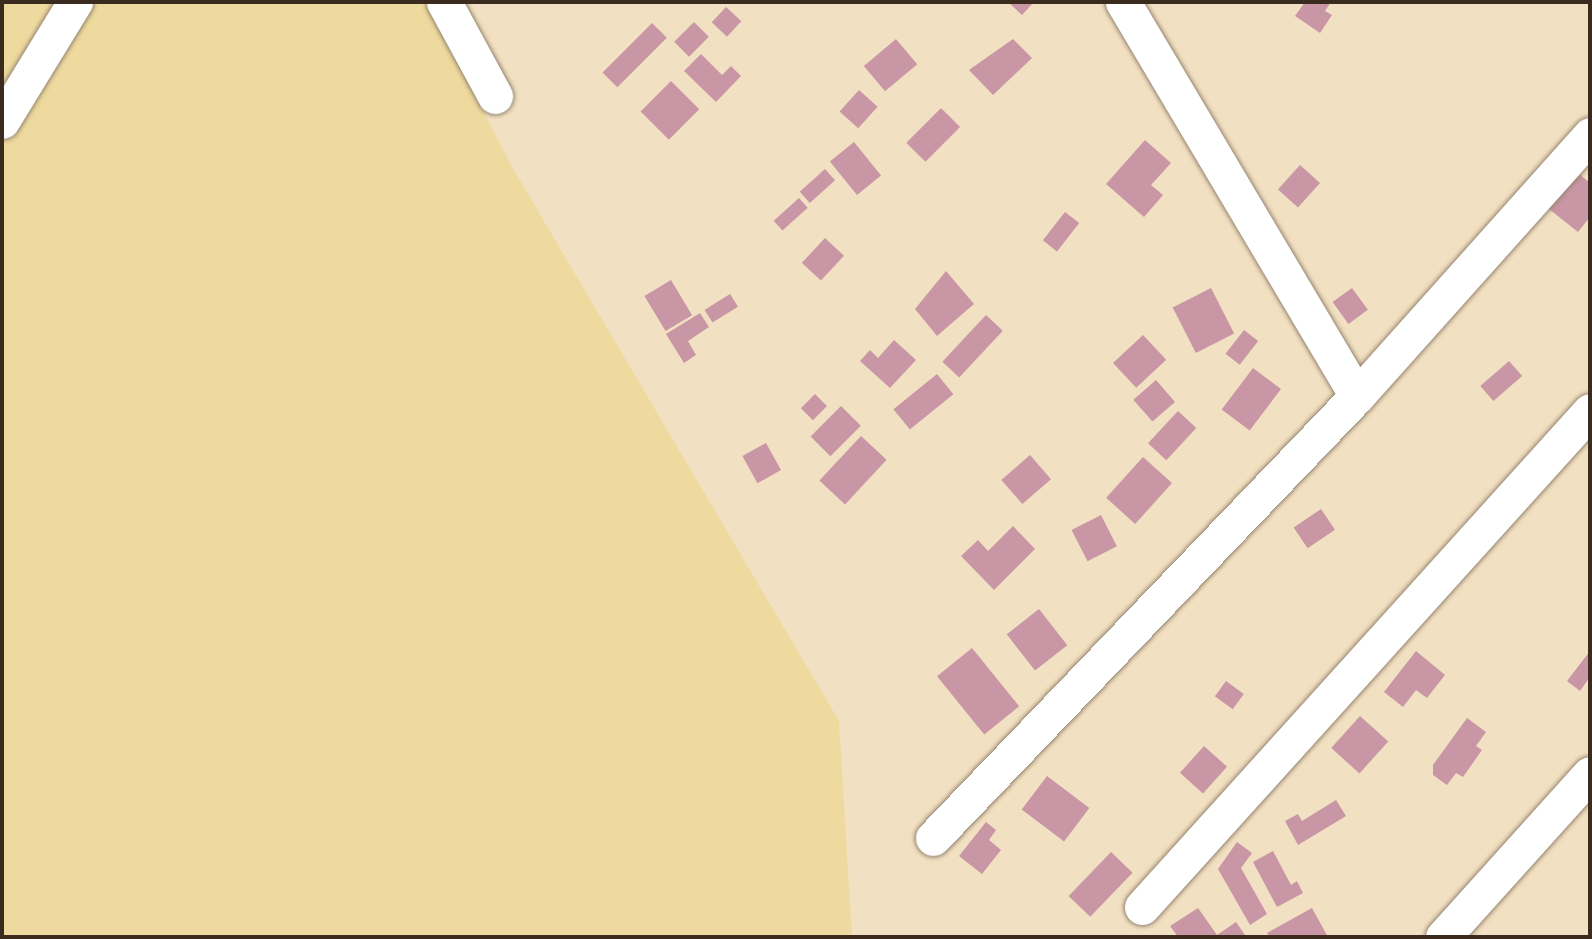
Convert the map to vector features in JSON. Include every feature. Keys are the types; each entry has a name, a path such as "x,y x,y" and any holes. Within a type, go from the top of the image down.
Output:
{"street":[{"path":"2,121 75,2"},
{"path":"444,2 495,96"},
{"path":"1123,2 1357,396"},
{"path":"933,838 1357,396 1590,135"},
{"path":"1142,907 1590,411"},
{"path":"1443,937 1590,775"}],"sand":[{"path":"2,2 427,2 512,167 839,721 852,937 2,937"}],"building":[{"path":"1008,2 1034,2 1022,15"},
{"path":"1305,2 1331,2 1325,11 1332,15 1320,33 1295,16"},
{"path":"726,7 741,21 727,37 712,22"},
{"path":"694,22 709,37 689,57 674,42"},
{"path":"652,23 667,38 617,87 603,72"},
{"path":"896,39 917,64 885,91 864,66"},
{"path":"1013,39 1032,58 993,95 969,70"},
{"path":"701,54 722,75 731,66 741,76 716,102 684,71"},
{"path":"671,81 699,109 669,140 641,111"},
{"path":"859,90 878,107 858,128 840,112"},
{"path":"941,108 960,127 925,162 906,143"},
{"path":"1145,140 1171,163 1151,185 1163,195 1144,217 1106,184"},
{"path":"854,142 881,175 857,195 830,162"},
{"path":"1300,165 1320,183 1298,208 1278,190"},
{"path":"825,169 835,180 810,203 800,192"},
{"path":"1573,169 1590,183 1590,217 1578,232 1544,205"},
{"path":"799,198 808,208 782,230 774,221"},
{"path":"1065,212 1079,223 1057,251 1043,240"},
{"path":"825,238 844,256 821,281 802,263"},
{"path":"946,271 974,304 937,336 915,309"},
{"path":"671,280 692,315 666,331 644,296"},
{"path":"1211,288 1234,333 1196,353 1173,308"},
{"path":"1352,288 1368,310 1348,324 1333,302"},
{"path":"730,294 738,307 713,323 705,310"},
{"path":"700,313 709,327 688,341 696,355 684,363 666,334"},
{"path":"986,315 1003,331 959,377 942,362"},
{"path":"1244,330 1258,341 1240,365 1226,354"},
{"path":"1143,335 1166,360 1136,388 1113,363"},
{"path":"894,340 916,360 890,388 860,361 870,350 878,358"},
{"path":"1509,361 1522,376 1493,401 1480,386"},
{"path":"1253,368 1281,389 1250,431 1222,410"},
{"path":"937,374 953,394 910,429 893,409"},
{"path":"1156,380 1175,402 1152,422 1133,400"},
{"path":"815,394 827,406 813,420 801,408"},
{"path":"841,406 861,426 830,456 811,436"},
{"path":"1178,411 1196,428 1166,460 1148,443"},
{"path":"861,436 887,460 845,504 819,481"},
{"path":"766,443 781,470 757,483 742,456"},
{"path":"1030,455 1051,479 1022,504 1001,480"},
{"path":"1143,457 1172,483 1135,524 1106,498"},
{"path":"1321,509 1335,530 1308,548 1294,527"},
{"path":"1101,515 1117,546 1087,561 1072,530"},
{"path":"1013,526 1035,549 994,590 961,556 978,540 988,551"},
{"path":"1039,609 1067,645 1035,670 1007,634"},
{"path":"972,648 1019,706 984,735 937,676"},
{"path":"1416,651 1445,675 1427,698 1416,690 1403,707 1384,692"},
{"path":"1590,651 1590,677 1580,691 1567,681"},
{"path":"1226,681 1244,694 1233,709 1215,696"},
{"path":"1360,716 1388,741 1359,773 1331,748"},
{"path":"1467,718 1486,732 1476,746 1482,750 1463,777 1456,773 1447,785 1433,775 1433,765"},
{"path":"1204,746 1227,767 1203,793 1180,773"},
{"path":"1047,776 1089,808 1064,841 1022,810"},
{"path":"1336,800 1346,816 1298,845 1285,821 1298,814 1302,821"},
{"path":"986,822 996,830 989,840 1001,850 982,874 959,856"},
{"path":"1237,842 1252,853 1241,868 1267,914 1250,925 1218,869"},
{"path":"1273,851 1291,885 1297,881 1303,893 1277,907 1253,862"},
{"path":"1111,852 1133,873 1090,917 1069,896"},
{"path":"1198,908 1217,935 1236,922 1245,935 1178,937 1170,926"},
{"path":"1312,908 1328,937 1270,937 1267,933"}]}
